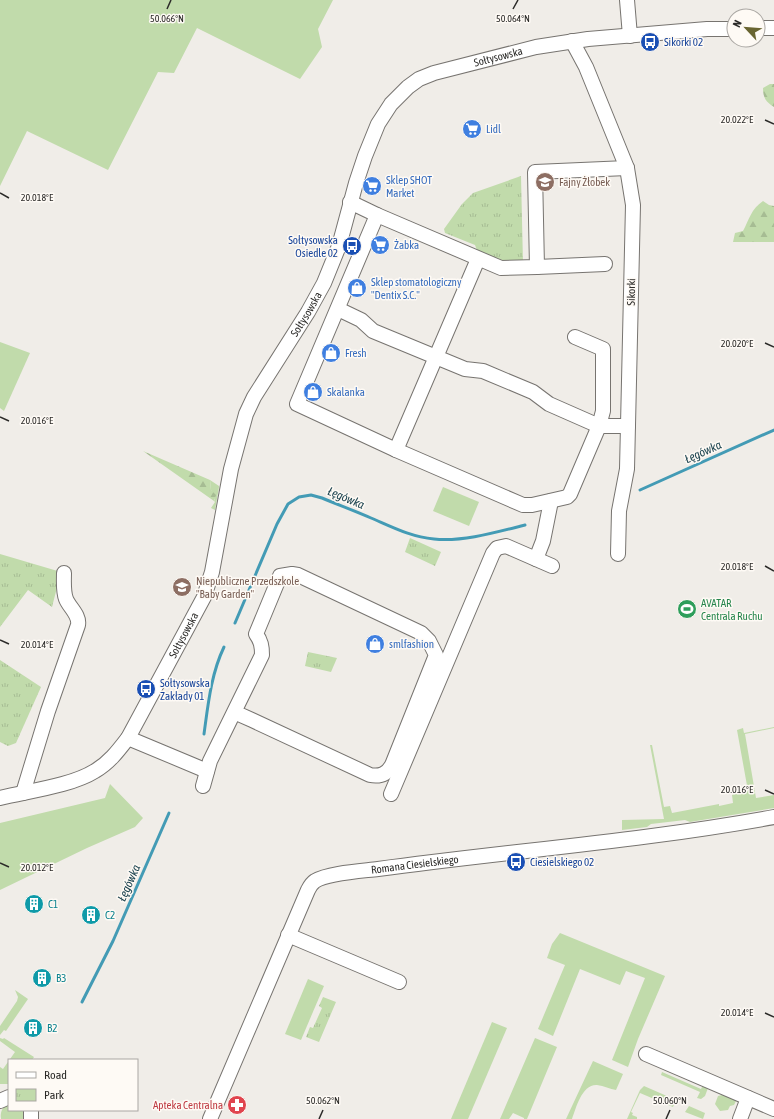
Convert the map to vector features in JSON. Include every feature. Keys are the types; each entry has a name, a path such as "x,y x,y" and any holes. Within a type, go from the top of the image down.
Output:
{"street":[{"path":"627,0 630,36"},
{"name":"Sołtysowska","path":"0,798 67,783 81,778 95,771 118,752 128,738 204,597 212,572 231,469 246,414 257,392 308,312 324,283 339,246 350,202 363,163 378,124 391,104 408,87 426,77 446,70 536,47 572,41 707,29 726,29"},
{"name":"Sikorki","path":"572,41 586,67 627,168 633,205 627,469 619,511 618,554"},
{"path":"537,267 535,172 627,168"},
{"path":"350,202 501,268 605,264"},
{"path":"377,215 297,404 396,450 523,505 532,505 551,501 567,497 570,494 599,426 603,411 603,349 575,337"},
{"path":"396,450 478,259"},
{"path":"338,309 360,320 374,331 465,369 483,371 533,392 549,404 599,426 628,426"},
{"path":"536,559 543,541 551,501"},
{"path":"391,794 492,553 497,548 506,546 552,566"},
{"path":"23,793 48,711 78,625 78,619 65,594 64,573"},
{"path":"203,786 210,761 234,712 262,655 260,640 256,634 280,576 292,574 298,575 421,633 429,641 436,655 392,765 382,776 370,775 234,712"},
{"path":"128,738 207,771"},
{"name":"Romana Ciesielskiego","path":"210,1119 309,887 323,877 648,837 713,828 774,817"},
{"path":"288,935 399,982"},
{"path":"646,1054 774,1109"},
{"path":"740,1119 748,1098"}],"green space":[{"path":"0,0 333,0 318,29 322,47 300,79 197,28 174,73 158,72 108,170 27,131 0,186"},
{"path":"770,84 774,84 774,107 764,97 763,88"},
{"path":"521,176 523,263 503,262 478,253 475,245 445,233 444,229 462,204 473,193"},
{"path":"763,201 774,206 774,242 733,242 735,233 743,231 753,211"},
{"path":"0,342 30,353 4,411 0,408"},
{"path":"143,451 210,480 211,490 216,495 214,501"},
{"path":"210,480 219,486 215,510 211,508 215,502 215,499 211,490"},
{"path":"443,487 479,502 469,526 433,511"},
{"path":"410,538 441,552 435,566 405,552"},
{"path":"0,554 61,572 52,607 28,590 0,627"},
{"path":"308,652 337,658 331,672 305,666"},
{"path":"0,660 41,687 16,743 8,746 0,742"},
{"path":"774,727 745,734 756,798 774,795 774,808 690,822 685,820 651,824 647,827 622,830 622,820 664,819 650,745 652,745 664,807 670,806 672,813 719,804 719,806 733,803 732,795 748,791 737,730 743,728 744,733"},
{"path":"110,784 143,818 135,827 87,848 0,890 0,823 105,798"},
{"path":"560,933 665,976 638,1039 628,1067 612,1060 645,978 626,971 620,985 580,969 553,1036 538,1029 565,965 547,958 552,944"},
{"path":"308,979 324,986 301,1040 285,1034"},
{"path":"15,990 28,999 6,1031 4,1030 0,1035 0,1026 17,1001 18,997"},
{"path":"323,997 336,1002 319,1042 306,1037 310,1027 313,1028 322,1008 319,1006"},
{"path":"492,1022 507,1028 468,1119 451,1119"},
{"path":"0,1038 4,1038 34,1057 33,1059 10,1059 15,1052 0,1041"},
{"path":"535,1038 557,1047 527,1119 513,1113 509,1119 500,1119"},
{"path":"593,1061 623,1074 616,1090 597,1085 587,1088 580,1098 572,1119 566,1119"},
{"path":"8,1062 8,1084 0,1084 0,1067 3,1069"},
{"path":"662,1072 701,1089 704,1083 708,1088 705,1096 701,1099 697,1098 700,1092 661,1075"},
{"path":"644,1086 676,1100 673,1107 640,1093 631,1112 633,1113 632,1115 637,1117 637,1119 627,1119 640,1090"},
{"path":"724,1091 738,1097 734,1105 730,1106 728,1110 720,1111 715,1104 718,1096 722,1095"},
{"path":"8,1105 8,1111 23,1111 24,1119 1,1119 2,1110"},
{"path":"689,1106 705,1113 703,1119 685,1112"}],"waterway":[{"name":"Łęgówka","path":"640,490 774,430"},
{"name":"Łęgówka","path":"235,623 277,524 288,504 299,497 311,495 322,498 402,531 417,536 434,539 445,540 468,538 525,525"},
{"name":"Łęgówka","path":"204,734 213,679 224,647"},
{"name":"Łęgówka","path":"82,1002 113,941 169,813"}],"place":[{"name":"Sikorki 02","path":"650,42"},
{"name":"Lidl","path":"472,129"},
{"name":"Fajny Żłobek","path":"545,182"},
{"name":"Sklep SHOT Market","path":"372,186"},
{"name":"Żabka","path":"380,245"},
{"name":"Sołtysowska Osiedle 02","path":"352,246"},
{"name":"Sklep stomatologiczny \"Dentix S.C.\"","path":"357,288"},
{"name":"Fresh","path":"331,353"},
{"name":"Skalanka","path":"313,392"},
{"name":"Niepubliczne Przedszkole \"Baby Garden\"","path":"182,587"},
{"name":"AVATAR Centrala Ruchu","path":"687,609"},
{"name":"smlfashion","path":"375,644"},
{"name":"Sołtysowska Zakłady 01","path":"146,689"},
{"name":"Ciesielskiego 02","path":"516,862"},
{"name":"C1","path":"34,904"},
{"name":"C2","path":"91,915"},
{"name":"B3","path":"42,978"},
{"name":"B2","path":"33,1028"},
{"name":"Apteka Centralna","path":"237,1105"}]}
